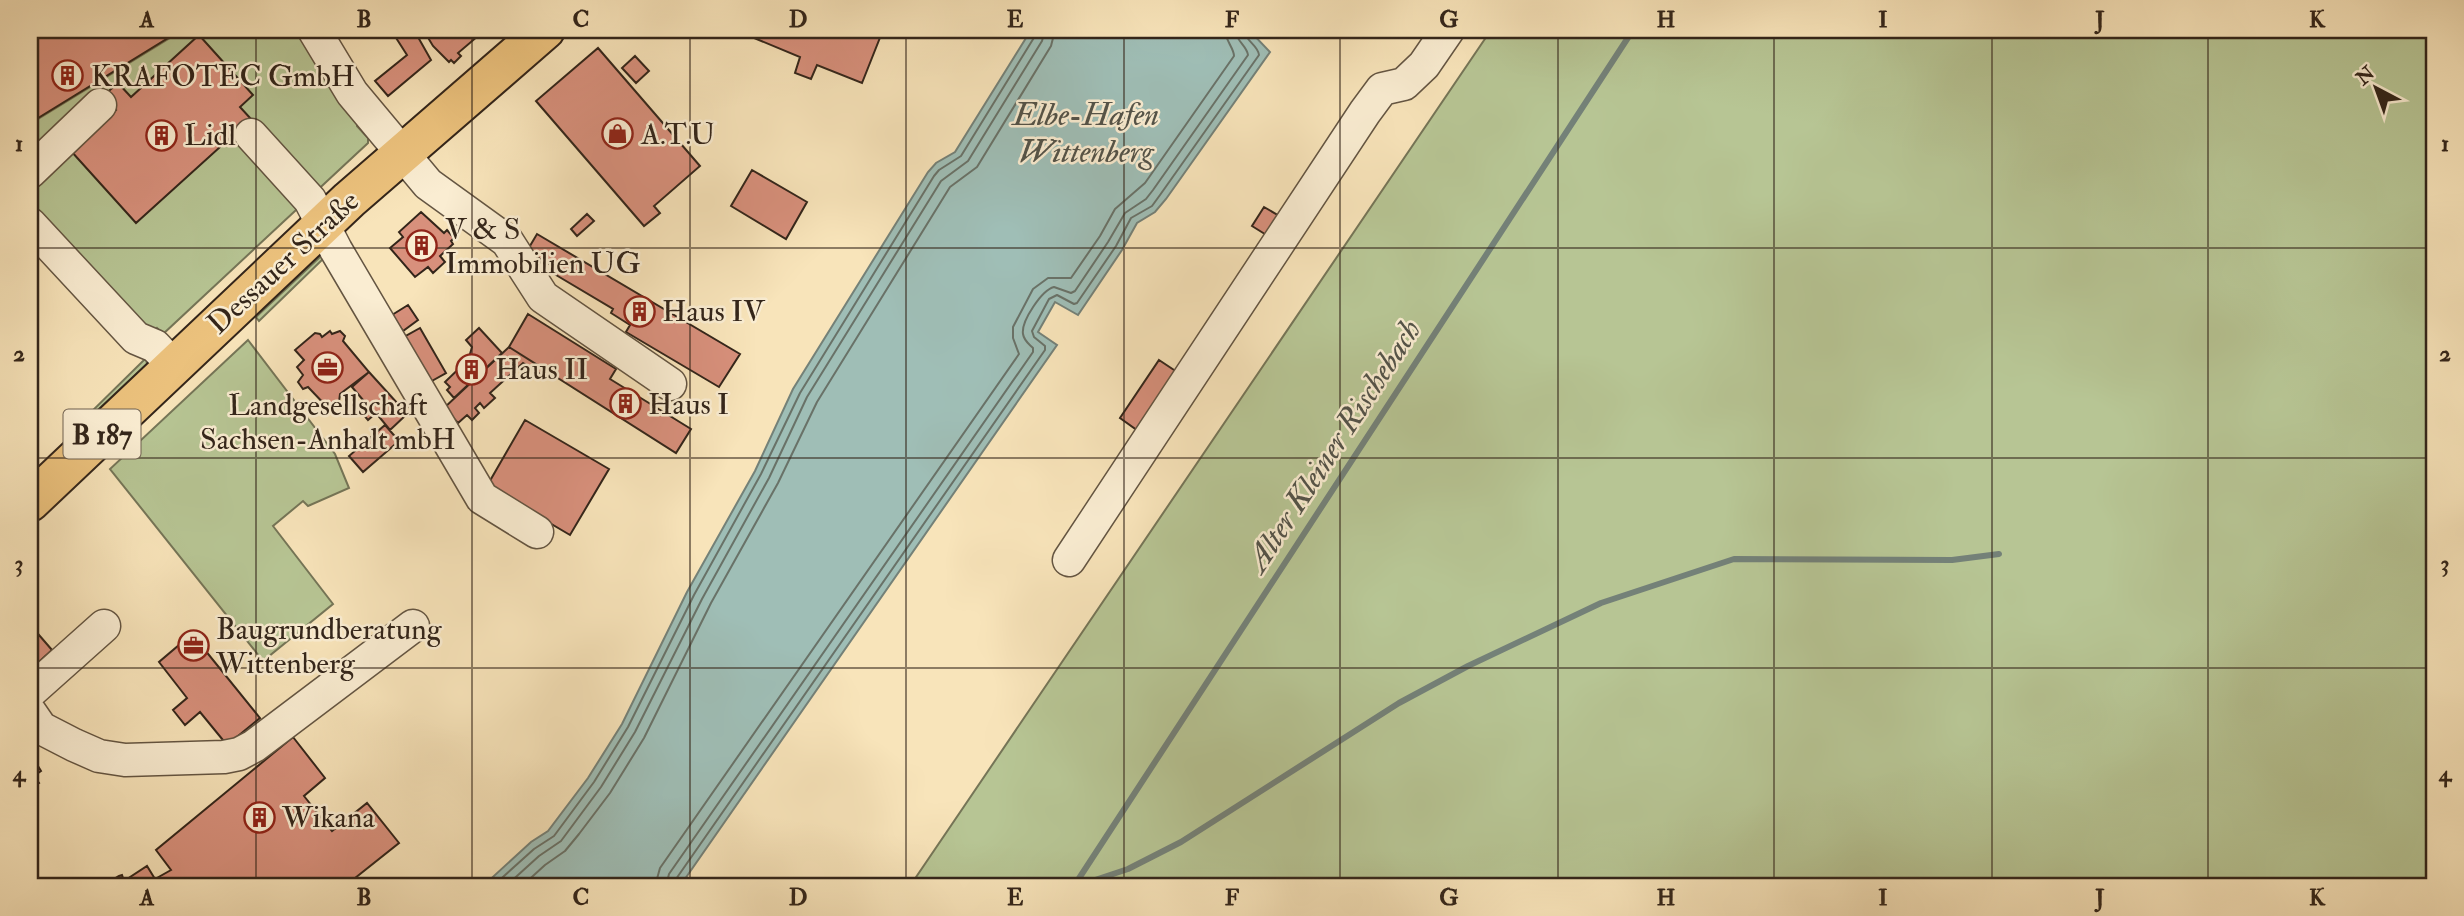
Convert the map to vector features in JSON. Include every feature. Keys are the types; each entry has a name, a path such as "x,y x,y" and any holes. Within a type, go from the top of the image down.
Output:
{"main road":[{"name":"Dessauer Straße","path":"30,502 323,224 545,30"}],"lane":[{"path":"314,30 352,93 428,184 507,241 543,297 670,384"},
{"path":"1069,560 1365,112 1382,89 1404,84 1424,65 1448,30"},
{"path":"30,172 100,105"},
{"path":"251,135 310,200 336,250 482,498 537,532"},
{"path":"30,224 136,338 155,346 173,365"},
{"path":"30,692 104,626"},
{"path":"30,712 41,728 99,756 125,760 170,760 239,754 254,746 413,626"}],"green space":[{"path":"183,30 302,30 357,126 368,138 368,143 163,334 157,328 149,337 30,210 30,124"},
{"path":"1491,30 2434,30 2434,886 910,886"},
{"path":"320,257 324,258 259,321 256,317"},
{"path":"248,340 335,454 349,488 308,506 303,501 273,526 333,604 263,661 110,469"},
{"path":"146,358 147,364 84,423 82,421"}],"water":[{"name":"Elbe-Hafen Wittenberg","path":"1031,30 1249,30 1270,52 1166,199 1155,212 1137,223 1078,315 1055,302 1038,332 1057,345 680,886 483,886 531,842 548,831 588,778 622,724 687,592 755,471 793,389 928,172 936,163 955,152"}],"building":[{"name":"KRAFOTEC GmbH","path":"30,30 181,30 30,123"},
{"path":"391,30 414,30 431,60 388,96 375,81 407,55"},
{"path":"433,30 472,30 478,36 458,53 461,56 454,63 451,60 449,62 433,46 427,36"},
{"path":"735,30 883,30 862,83 817,65 811,79 795,73 800,57"},
{"name":"Lidl","path":"199,35 253,95 240,107 251,119 136,223 71,151 116,110 103,96 118,83 131,97"},
{"name":"A.T.U","path":"598,48 700,166 654,206 660,213 644,226 536,101"},
{"path":"635,56 649,71 636,83 622,68"},
{"path":"752,170 807,202 786,239 731,206"},
{"path":"1264,207 1281,217 1268,236 1252,226"},
{"name":"V & S Immobilien UG","path":"421,212 444,233 447,230 454,238 451,241 453,244 440,256 445,262 433,273 428,267 415,277 390,248 403,237 399,232"},
{"path":"587,214 594,221 577,236 571,229"},
{"name":"Haus IV","path":"537,234 740,354 719,387 626,332 630,325 611,313 613,309 556,275 559,270 527,251"},
{"path":"408,305 418,320 403,331 392,315"},
{"name":"Haus I","path":"528,314 616,369 610,379 691,429 676,453 509,347"},
{"path":"420,328 446,373 430,382 404,337"},
{"name":"Haus II","path":"479,328 502,353 454,398 447,390 450,387 445,382 472,356 472,347 466,340"},
{"path":"330,331 332,334 340,331 345,336 343,341 369,372 340,394 339,402 330,410 308,387 303,389 298,382 303,375 297,367 304,360 295,350 315,333 322,337"},
{"path":"509,347 544,369 541,374 523,363 490,393 495,398 484,408 480,403 475,408 479,413 472,420 467,415 458,423 444,408"},
{"path":"1159,360 1180,374 1141,433 1120,418"},
{"path":"369,372 398,404 400,402 407,414 390,430 376,413 368,420 356,406 363,400 352,387"},
{"path":"525,420 609,469 570,535 487,486"},
{"path":"385,425 399,441 363,472 349,456"},
{"path":"192,634 260,718 227,745 200,712 185,725 173,710 187,698 159,662"},
{"path":"39,635 52,650 30,670 30,643"},
{"name":"Wikana","path":"293,737 325,778 304,796 332,831 367,803 399,843 345,886 102,886 122,875 124,881 147,866 155,879 171,870 156,850"},
{"path":"30,753 41,771 34,776 39,783 30,789"}],"waterway":[{"name":"Alter Kleiner Rischebach","path":"1074,886 1633,30"},
{"path":"1077,886 1128,869 1181,842 1399,703 1468,666 1601,603 1734,559 1952,560 1999,554"}],"place":[{"name":"KRAFOTEC GmbH","path":"68,76"},
{"name":"A.T.U","path":"618,134"},
{"name":"Lidl","path":"161,135"},
{"name":"V & S Immobilien UG","path":"422,246"},
{"name":"Haus IV","path":"639,311"},
{"name":"Landgesellschaft Sachsen-Anhalt mbH","path":"328,367"},
{"name":"Haus II","path":"472,369"},
{"name":"Haus I","path":"625,404"},
{"name":"Baugrundberatung Wittenberg","path":"193,646"},
{"name":"Wikana","path":"259,817"}]}
